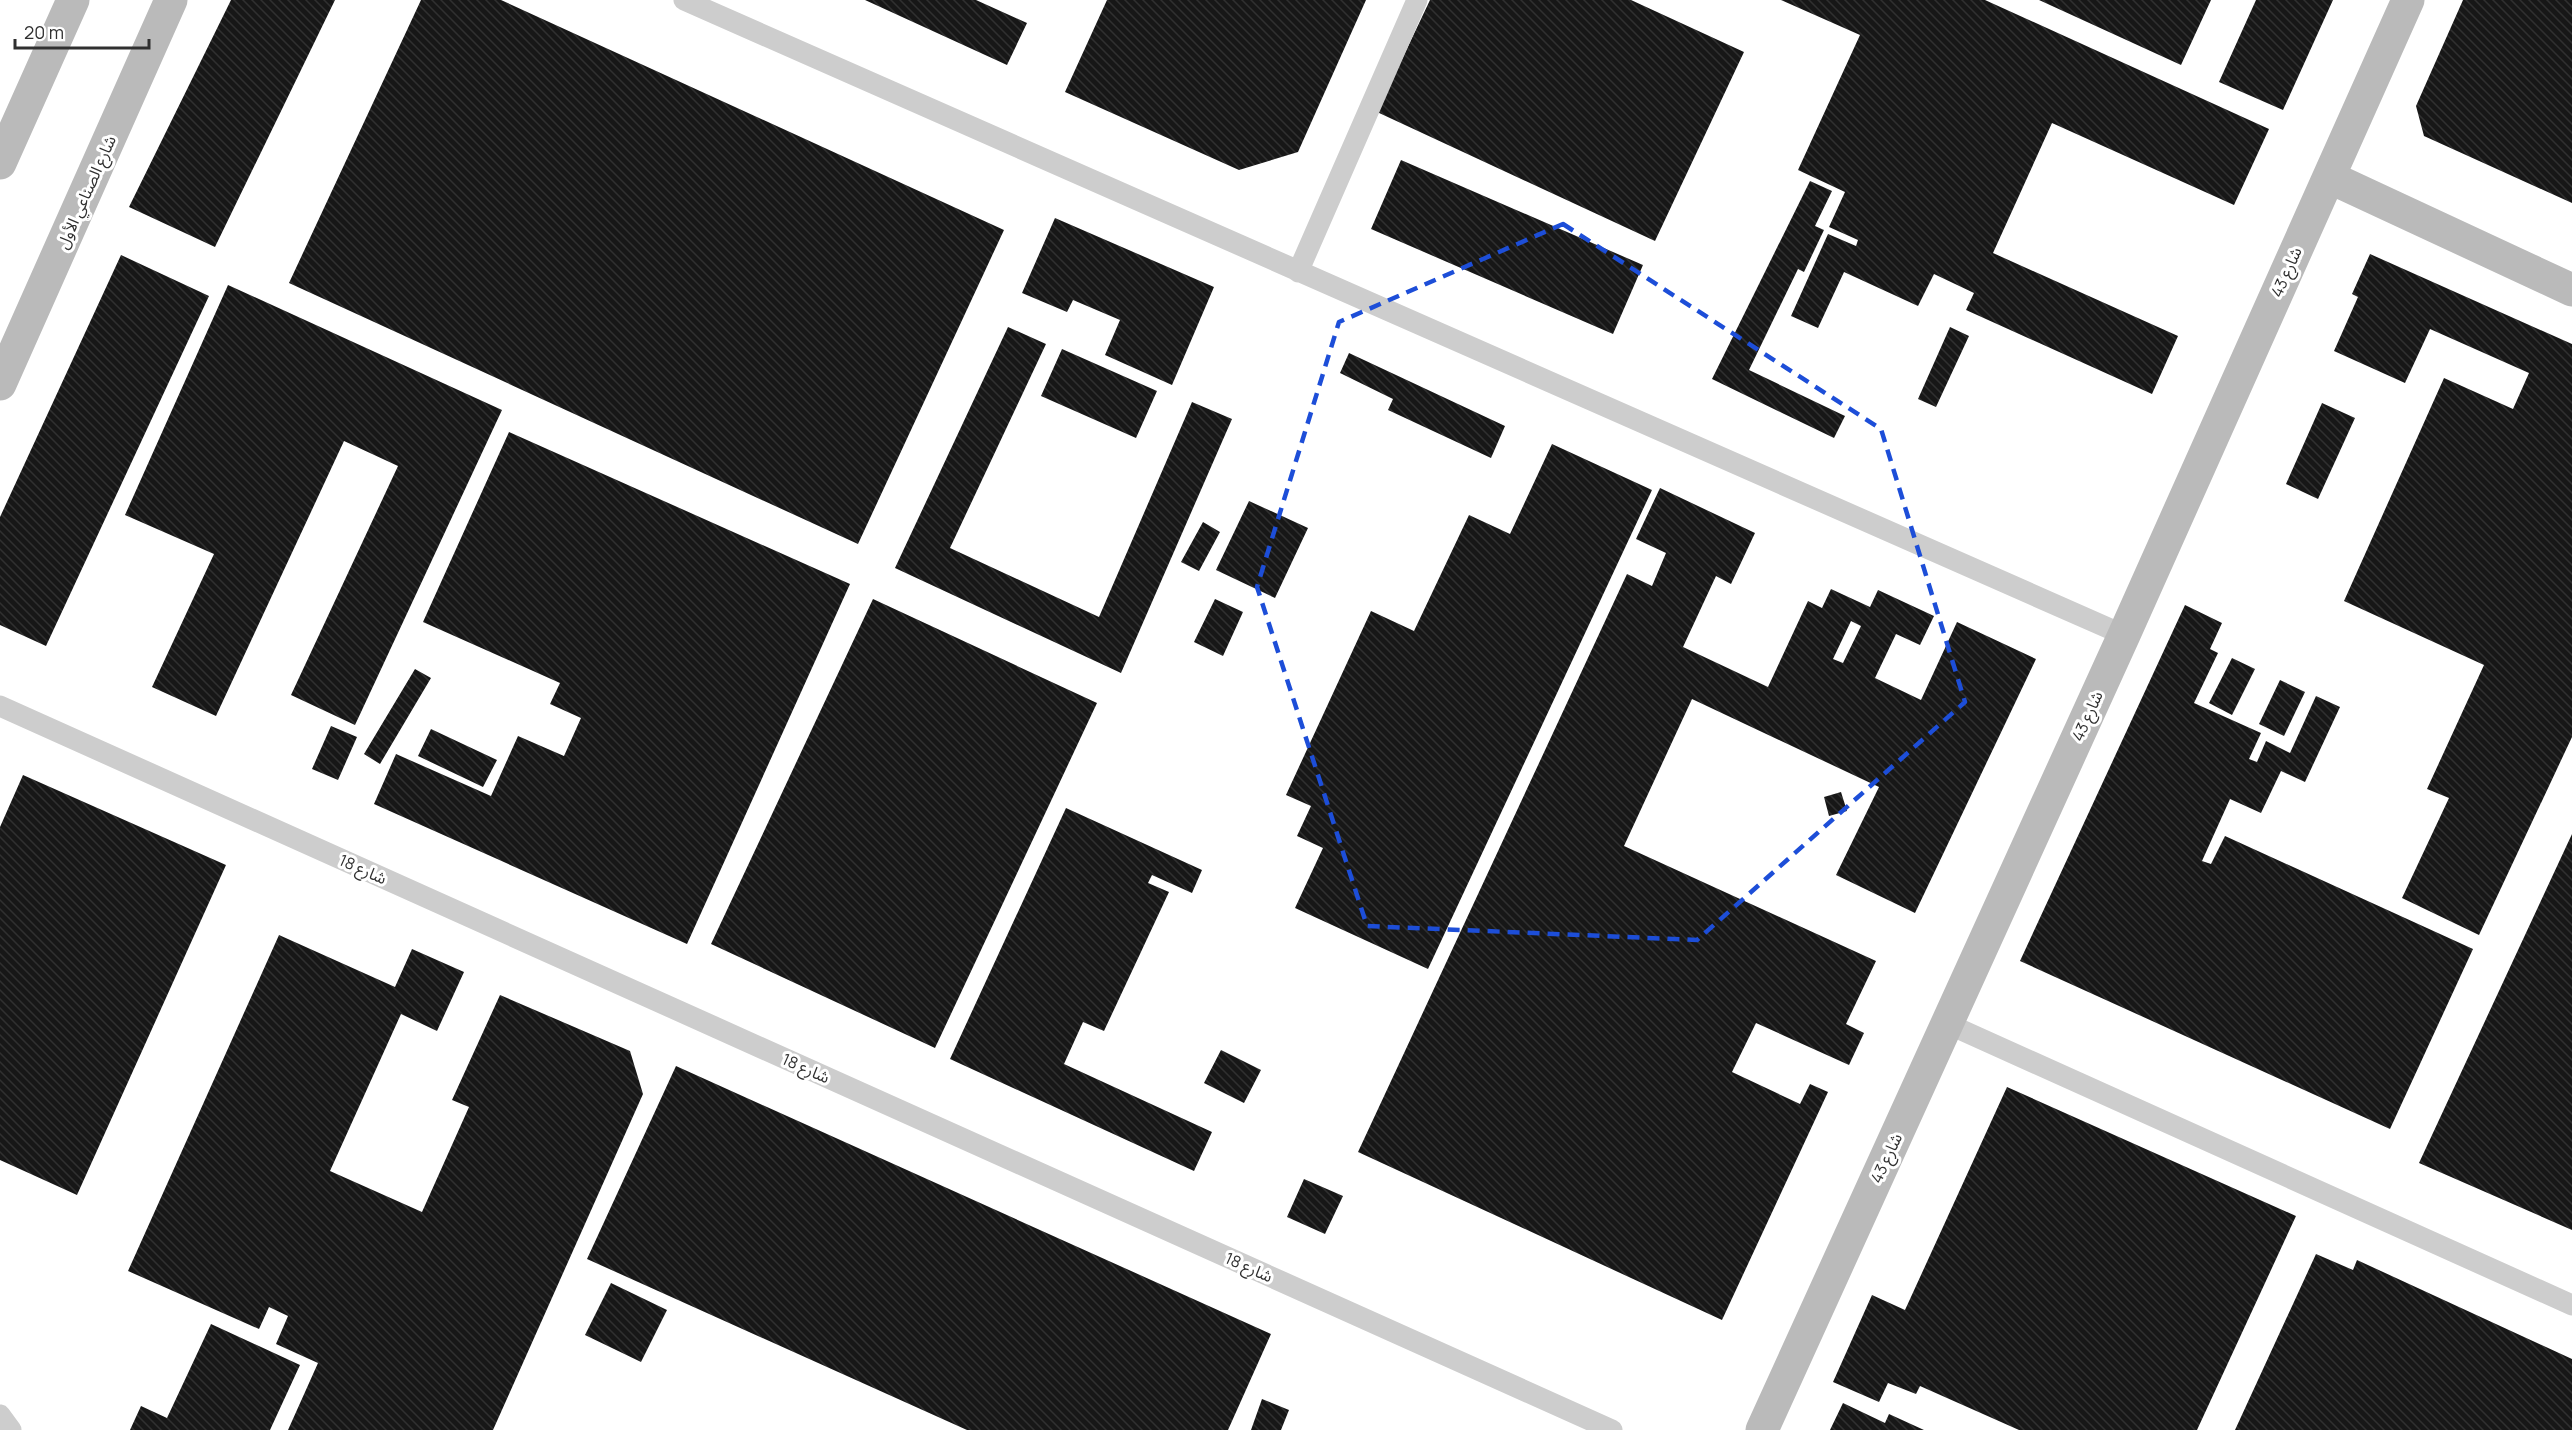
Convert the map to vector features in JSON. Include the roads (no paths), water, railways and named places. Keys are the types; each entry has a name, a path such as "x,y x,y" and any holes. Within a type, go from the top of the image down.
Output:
{"street":[{"path":"0,163 73,0"},
{"name":"شارع الصناعي الأول","path":"0,384 171,0"},
{"name":"شارع 43","path":"1762,1430 2124,635 2408,0"},
{"path":"2329,177 2572,290"}],"lane":[{"path":"684,0 2124,635"},
{"path":"1298,272 1417,0"},
{"name":"شارع 18","path":"0,706 1612,1430"},
{"path":"1947,1024 2572,1305"},
{"path":"0,1415 11,1430"}]}
